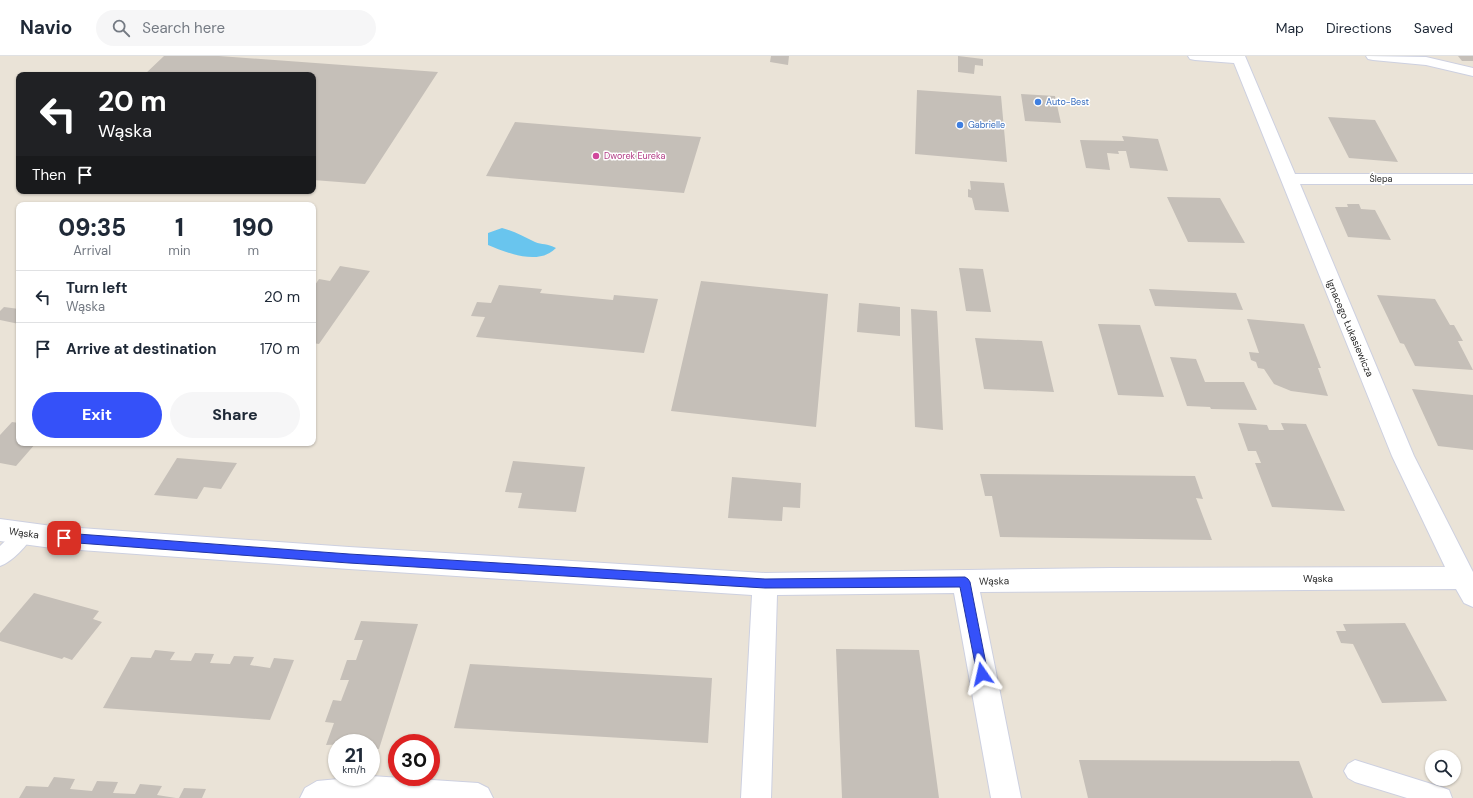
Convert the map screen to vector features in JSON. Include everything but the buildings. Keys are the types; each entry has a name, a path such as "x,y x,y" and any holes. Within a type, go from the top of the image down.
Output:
{"street":[{"path":"1195,56 1239,58"},
{"path":"1373,56 1426,61 1473,72"},
{"name":"Ignacego Łukasiewicza","path":"1239,58 1403,456 1468,586"},
{"name":"Ślepa","path":"1289,179 1473,179"},
{"name":"Wąska","path":"0,530 52,537 349,558 765,584 1111,579 1468,586"},
{"path":"965,582 1006,798"},
{"path":"756,798 765,584"},
{"path":"315,798 317,796 360,790 478,798"}],"lane":[{"path":"0,558 25,533"},
{"path":"1355,771 1441,798"}],"water":[{"path":"502,228 515,232 540,244 550,245 556,248 541,256 532,257 513,254 488,245 488,233"}],"place":[{"name":"Auto-Best","path":"1038,102"},
{"name":"Gabrielle","path":"960,125"},
{"name":"Dworek Eureka","path":"596,156"}],"route":[{"path":"64,538 349,558 765,584 965,582 982,674"}]}
